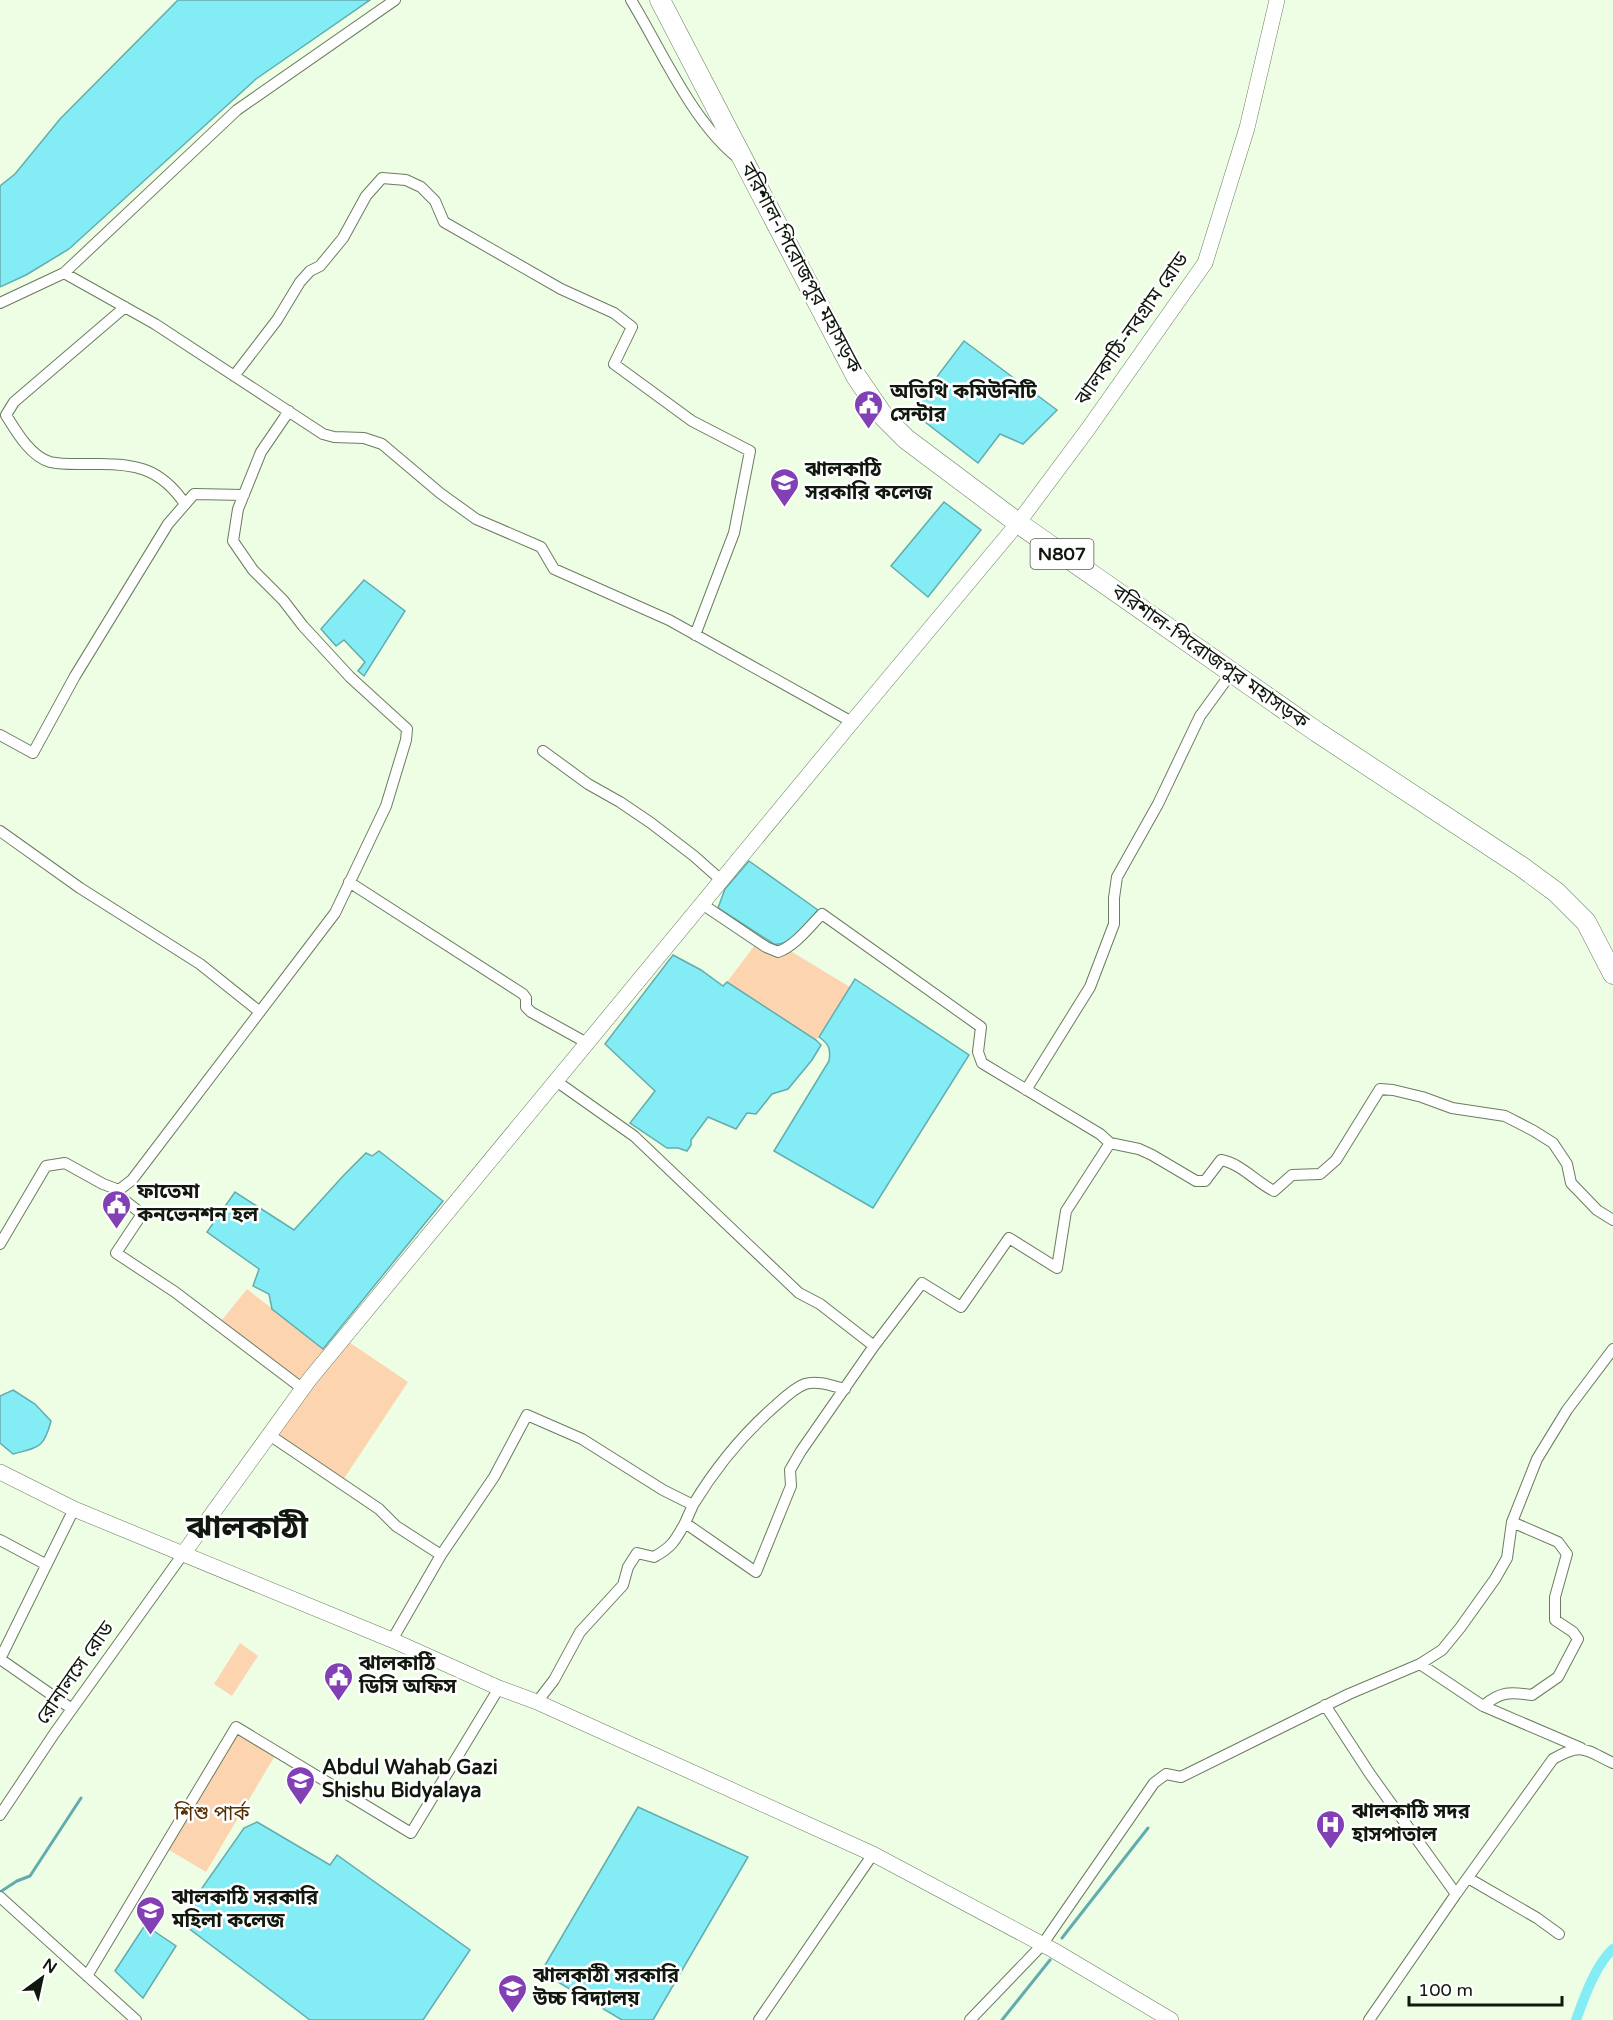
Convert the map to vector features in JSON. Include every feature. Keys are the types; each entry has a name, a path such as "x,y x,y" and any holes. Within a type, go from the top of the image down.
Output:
{"highway":[{"name":"বরিশাল-পিরোজপুর মহাসড়ক","path":"660,0 856,376 884,417 906,439 1018,523 1317,732 1522,867 1556,892 1586,922 1613,974"}],"main road":[{"name":"ঝালকাঠি-নবগ্রাম রোড","path":"183,1554 268,1434 303,1389 1018,523 1088,429 1205,263 1247,128 1277,0"},
{"path":"0,1472 74,1509 537,1702 873,1854 1042,1945 1171,2020"}],"street":[{"path":"0,303 64,273 237,110 394,0"},
{"path":"631,0 682,89 724,147 747,165"},
{"path":"234,376 277,320 300,282 310,271 320,266 343,237 366,196 382,178 406,180 421,187 435,201 444,222 561,288 614,313 632,327 614,364 692,421 750,451 734,533 695,635"},
{"path":"64,273 155,324 323,434 334,437 364,438 382,444 476,519 541,548 554,569 669,620 852,722"},
{"path":"125,307 14,402 6,415 30,449 48,462 121,463 142,467 161,478 185,504"},
{"path":"119,1190 132,1180 335,914 386,806 406,740 406,729 350,677 303,626 283,600 253,570 233,541 238,509 261,452 289,411"},
{"path":"0,735 33,753 75,676 168,524 194,494 244,495"},
{"path":"1026,1090 1090,987 1114,924 1117,877 1158,804 1200,716 1232,672"},
{"path":"543,751 588,784 651,823 721,880"},
{"path":"0,831 80,888 200,964 260,1012"},
{"path":"349,882 523,994 526,998 526,1007 531,1012 587,1043"},
{"path":"702,904 766,947 778,952 787,949 822,914 981,1027 978,1052 982,1063 1100,1134 1110,1143 1139,1149 1196,1181 1205,1181 1221,1160 1231,1162 1258,1183 1274,1191 1292,1175 1320,1174 1336,1160 1380,1089 1393,1090 1452,1108 1504,1116 1534,1131 1553,1143 1567,1164 1571,1183 1598,1210 1613,1220"},
{"path":"556,1081 634,1136 799,1293 820,1304 874,1346"},
{"path":"684,1523 756,1572 791,1486 790,1470 874,1346 922,1283 961,1306 1010,1238 1057,1268 1066,1211 1110,1143"},
{"path":"0,1244 46,1166 65,1163 119,1190"},
{"path":"119,1190 124,1200 142,1214 116,1253 175,1293 303,1389"},
{"path":"970,2020 1042,1945 1154,1783 1167,1774 1181,1777 1325,1705 1420,1664 1442,1650 1495,1579 1507,1558 1512,1521 1537,1459 1567,1410 1613,1349"},
{"path":"537,1702 554,1680 580,1632 623,1585 628,1567 638,1553 654,1557 668,1550 675,1542 711,1475 731,1449 786,1396 805,1384 826,1384 845,1389"},
{"path":"392,1640 441,1555 494,1477 527,1415 582,1439 663,1490 693,1505"},
{"path":"268,1434 379,1509 396,1526 441,1555"},
{"path":"72,1709 0,1659 74,1509"},
{"path":"1483,1706 1494,1697 1510,1692 1533,1695 1558,1677 1578,1639 1573,1632 1555,1620 1555,1596 1567,1554 1558,1542 1512,1521"},
{"path":"0,1540 45,1564"},
{"name":"রোনালসে রোড","path":"0,1815 72,1709 183,1554"},
{"path":"1420,1664 1483,1706 1613,1763"},
{"path":"87,1976 236,1727 411,1833 500,1688"},
{"path":"1325,1705 1370,1774 1456,1894"},
{"path":"1369,2020 1543,1771 1553,1759 1568,1751 1581,1748"},
{"path":"759,2020 873,1854"},
{"path":"1468,1878 1537,1918 1559,1934"},
{"path":"0,1898 136,2020"}],"green space":[{"path":"758,941 787,949 850,987 816,1040 727,982"},
{"path":"247,1289 330,1354 343,1338 408,1382 341,1483 268,1434 303,1389 218,1325"},
{"path":"240,1643 258,1656 232,1696 214,1684"},
{"name":"শিশু পার্ক","path":"236,1727 276,1754 206,1872 164,1847"}],"water":[{"path":"178,0 370,0 256,79 69,249 26,275 0,287 0,186 15,174 60,119"},
{"path":"964,341 1057,410 1023,444 1000,434 978,463 911,411"},
{"path":"944,502 981,530 928,597 891,566"},
{"path":"364,580 405,611 364,676 358,671 365,662 344,640 336,646 321,629"},
{"path":"749,861 818,910 798,933 786,942 774,944 718,908 725,889"},
{"path":"673,955 701,970 723,986 727,982 821,1045 812,1060 788,1089 772,1094 756,1114 747,1113 736,1129 708,1117 691,1140 687,1151 667,1148 630,1123 655,1091 605,1044"},
{"path":"855,979 969,1055 873,1208 774,1151 829,1061 828,1047 819,1037"},
{"path":"379,1151 443,1201 323,1349 272,1309 269,1294 253,1286 259,1269 207,1232 235,1192 294,1230 366,1153 372,1156"},
{"path":"13,1390 35,1404 51,1421 46,1437 39,1445 13,1454 0,1443 0,1396"},
{"path":"638,1807 748,1857 653,2020 622,2020 541,1972"},
{"path":"257,1822 330,1865 337,1855 470,1950 423,2020 310,2020 187,1927 186,1911 244,1828"},
{"path":"145,1925 176,1946 143,1998 115,1971"}],"waterway":[{"path":"0,1892 30,1876 81,1798"},
{"path":"1062,1938 1148,1828"},
{"path":"1576,2020 1596,1972 1613,1949"},
{"path":"1002,2020 1050,1960"}],"place":[{"name":"অতিথি কমিউনিটি সেন্টার","path":"869,430"},
{"name":"ঝালকাঠি সরকারি কলেজ","path":"784,508"},
{"name":"ফাতেমা কনভেনশন হল","path":"116,1230"},
{"name":"ঝালকাঠি ডিসি অফিস","path":"338,1702"},
{"name":"Abdul Wahab Gazi Shishu Bidyalaya","path":"301,1806"},
{"name":"ঝালকাঠি সদর হাসপাতাল","path":"1331,1850"},
{"name":"ঝালকাঠি সরকারি মহিলা কলেজ","path":"151,1936"},
{"name":"ঝালকাঠী সরকারি উচ্চ বিদ্যালয়","path":"512,2014"}],"district":[{"name":"ঝালকাঠী","path":"247,1528"}]}
